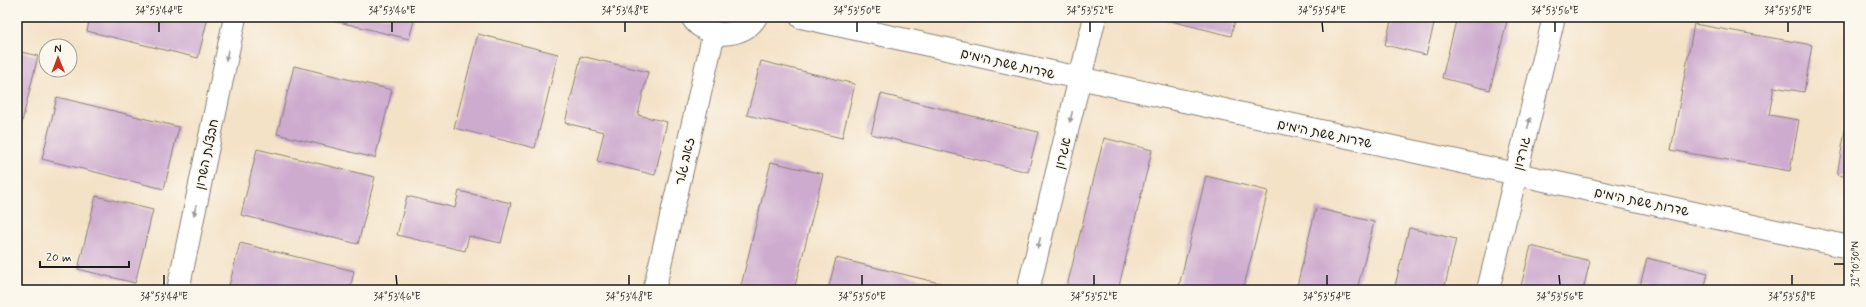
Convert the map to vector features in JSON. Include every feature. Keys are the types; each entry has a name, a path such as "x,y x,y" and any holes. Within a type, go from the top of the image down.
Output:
{"street":[{"name":"חבצלת השרון","path":"178,290 235,17"},
{"path":"692,17 700,26 714,33 729,34 742,30 756,17"},
{"name":"שדרות ששת הימים","path":"801,17 1849,247"},
{"name":"אגרון","path":"1028,290 1096,17"},
{"name":"גורדון","path":"1488,290 1554,17"},
{"name":"זאב גלר","path":"654,290 714,33"}],"building":[{"path":"90,17 208,17 198,58 87,31"},
{"path":"332,17 415,17 409,39 331,20"},
{"path":"1155,17 1236,17 1231,36"},
{"path":"1392,17 1436,17 1426,55 1385,45"},
{"path":"1457,17 1508,17 1490,90 1442,78"},
{"path":"1694,24 1812,45 1804,92 1774,87 1769,115 1799,120 1790,171 1671,150"},
{"path":"478,34 558,54 535,148 454,128"},
{"path":"17,51 38,56 17,138"},
{"path":"581,56 648,72 638,115 667,122 655,175 597,161 604,132 565,123"},
{"path":"761,61 855,84 842,138 747,115"},
{"path":"294,66 392,90 375,158 277,134"},
{"path":"881,94 1038,132 1028,172 871,134"},
{"path":"57,97 179,127 164,189 42,159"},
{"path":"1846,125 1849,126 1849,177 1837,175"},
{"path":"1104,138 1152,150 1118,290 1066,290"},
{"path":"257,149 375,177 358,244 241,215"},
{"path":"771,162 823,174 794,290 740,290"},
{"path":"1206,176 1268,191 1243,290 1178,290"},
{"path":"459,191 511,203 501,243 469,236 465,251 397,235 407,196 455,208"},
{"path":"96,196 153,210 135,283 78,269"},
{"path":"1316,208 1374,222 1357,290 1296,290"},
{"path":"1409,228 1456,239 1444,290 1394,290"},
{"path":"240,243 354,271 350,290 228,290"},
{"path":"1531,246 1590,261 1583,290 1520,290"},
{"path":"836,258 964,289 964,290 828,290"},
{"path":"1647,258 1708,273 1704,290 1639,290"},
{"path":"77,287 88,289 88,290 77,290"}]}
